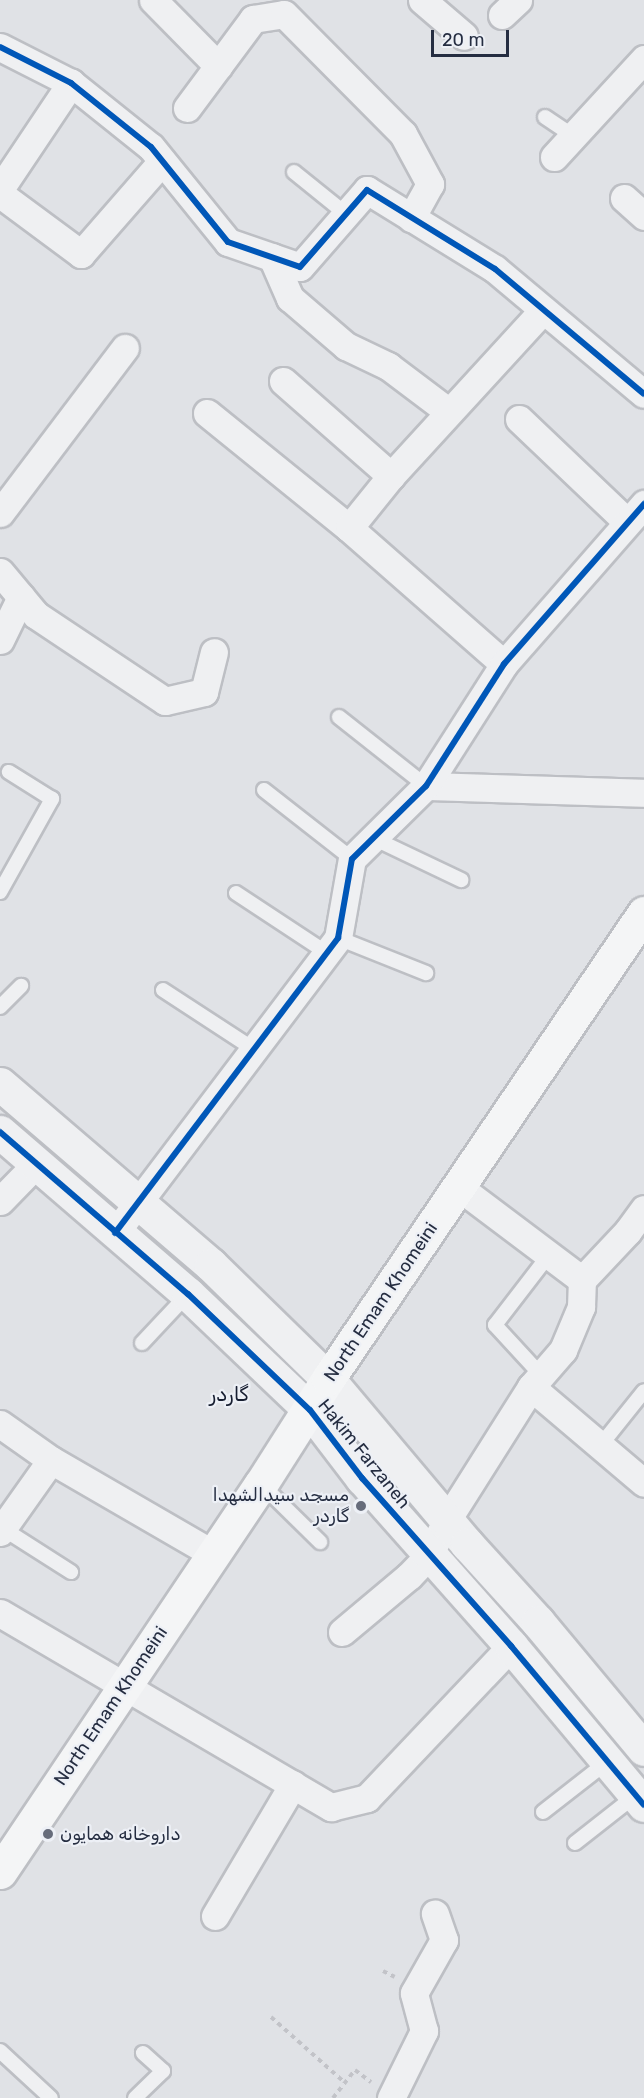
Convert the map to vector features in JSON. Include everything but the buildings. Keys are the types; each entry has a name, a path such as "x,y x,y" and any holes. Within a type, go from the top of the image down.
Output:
{"main road":[{"name":"North Emam Khomeini","path":"0,1872 261,1484 328,1379 460,1188 644,913"}],"street":[{"path":"153,0 218,66"},
{"path":"422,0 464,36"},
{"path":"187,108 253,19 284,14 403,134 430,184 411,218"},
{"path":"0,47 71,83 151,147 228,242 300,267 367,190 495,269 644,394"},
{"path":"554,157 644,60"},
{"path":"0,189 71,83"},
{"path":"0,194 81,254 162,160"},
{"path":"624,198 644,216"},
{"path":"272,257 290,298 346,346 388,366 449,412"},
{"path":"349,528 391,476 543,310"},
{"path":"0,513 125,348"},
{"path":"283,381 391,476"},
{"path":"207,413 349,528 504,664"},
{"path":"115,1233 135,1202 255,1050 332,946 352,859 426,786 504,664 635,513 519,419"},
{"path":"0,572 36,615 165,701 204,693 214,652"},
{"path":"0,640 21,597"},
{"path":"426,786 644,793"},
{"name":"Hakim Farzaneh","path":"0,1084 60,1133 135,1202 212,1265 328,1379 447,1520 538,1622 644,1749"},
{"name":"Hakim Farzaneh","path":"0,1132 38,1162 115,1233 188,1294 310,1410 362,1478 511,1646 639,1800"},
{"path":"0,1201 38,1162"},
{"path":"460,1188 582,1280"},
{"path":"342,1632 409,1576 429,1555 447,1520 536,1381 563,1350 581,1307 582,1280 628,1232 644,1209"},
{"path":"536,1381 600,1446 644,1483"},
{"path":"0,1424 51,1460 213,1554"},
{"path":"1,1530 51,1460"},
{"path":"0,1613 331,1807 367,1798 511,1646"},
{"path":"216,1916 292,1784"},
{"path":"382,2091 424,2031 414,1993 444,1940 435,1914"}],"lane":[{"path":"545,117 573,136"},
{"path":"294,172 346,214"},
{"path":"339,717 426,786"},
{"path":"0,892 52,799 9,772"},
{"path":"264,790 352,859"},
{"path":"373,838 460,880"},
{"path":"236,893 332,946 426,974"},
{"path":"0,1007 21,986"},
{"path":"163,990 255,1050"},
{"path":"536,1381 495,1325 549,1255"},
{"path":"142,1343 188,1294"},
{"path":"600,1446 644,1391"},
{"path":"261,1484 320,1542"},
{"path":"1,1530 71,1572"},
{"path":"543,1812 607,1762"},
{"path":"576,1843 639,1800"},
{"path":"0,2050 51,2098"},
{"path":"135,2098 163,2071 143,2053"}],"path":[{"path":"271,2017 345,2083"},
{"path":"333,2098 355,2070 382,2091"}],"cycle path":[{"path":"0,47 71,83 151,147 228,242 300,267 367,190 495,269 644,394"},
{"path":"115,1233 338,938 352,859 426,786 504,664 644,504"},
{"path":"0,1132 188,1294 310,1410 362,1478 511,1646 644,1805"}],"place":[{"name":"مسجد سیدالشهدا گاردر","path":"361,1506"},
{"name":"داروخانه همایون","path":"48,1834"}],"district":[{"name":"گاردر","path":"229,1394"}]}
